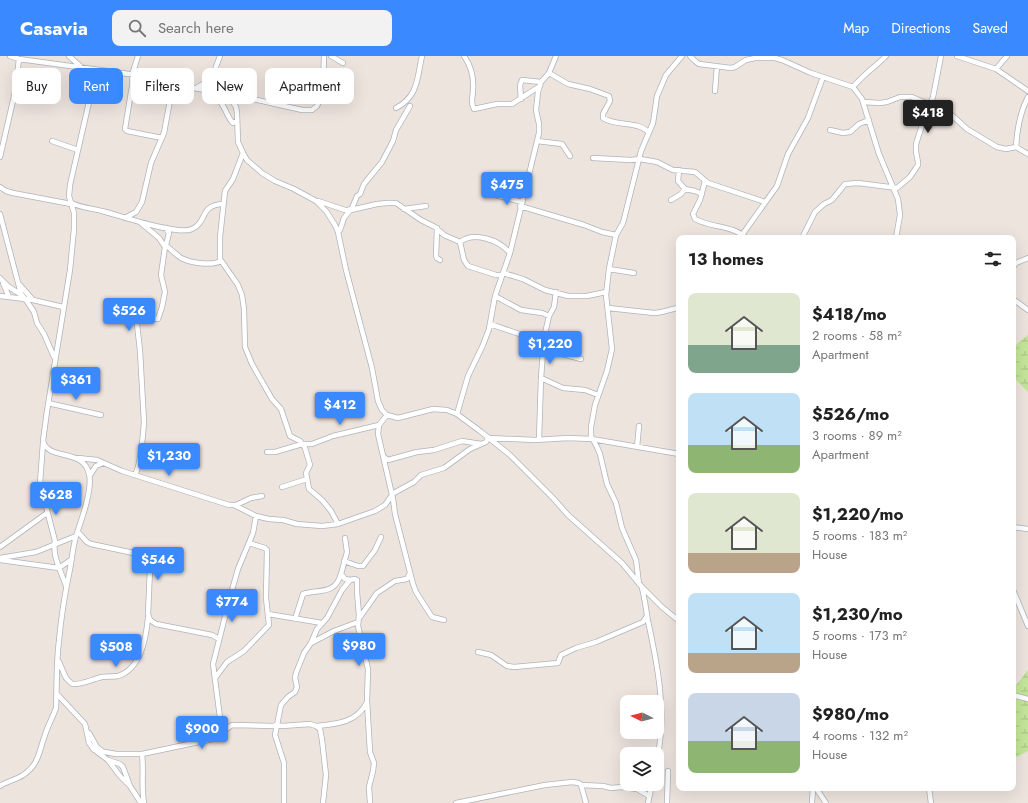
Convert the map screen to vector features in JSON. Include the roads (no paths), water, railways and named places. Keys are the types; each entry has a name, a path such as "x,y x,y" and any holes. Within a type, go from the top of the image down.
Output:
{"street":[{"path":"10,56 19,59 85,68"},
{"path":"32,60 36,56"},
{"path":"69,56 81,67"},
{"path":"134,68 138,56"},
{"path":"216,68 220,56"},
{"path":"257,100 302,110 312,110 317,106 322,94 324,56"},
{"path":"331,56 343,63"},
{"path":"396,108 404,104 413,92 418,78 422,56"},
{"path":"464,56 472,74 474,90 472,103 473,108 480,109 497,104 512,104 540,84 549,73 556,56"},
{"path":"659,747 662,714 656,661 636,560 624,535 616,503 607,484 600,454 590,434 591,419 607,371 612,349 606,292 616,235 623,223 643,146 653,123 657,96 661,84 672,67 682,56"},
{"path":"690,56 694,62 699,64 731,68 746,60 755,58 775,58 853,87 860,95 863,102 879,154 895,188 900,207 896,235"},
{"path":"853,87 866,73 886,56"},
{"path":"804,235 815,212 824,204 832,200 846,184 858,183 895,188 901,186 917,168 918,162 916,155 916,144 933,95 941,56"},
{"path":"957,56 996,69 1028,91"},
{"path":"996,69 1007,56"},
{"path":"0,156 15,92 19,59"},
{"path":"715,91 717,66"},
{"path":"549,73 568,84 590,89 609,96 610,101 602,114 603,118 620,124 643,127 649,133"},
{"path":"745,235 779,182 788,154 808,118 823,77"},
{"path":"520,98 520,85 522,80 540,84"},
{"path":"131,82 125,130 162,138"},
{"path":"195,88 202,84"},
{"path":"457,414 468,376 484,345 490,324 495,296 510,253 540,126 536,110 540,84"},
{"path":"195,88 202,89"},
{"path":"863,102 880,103 906,96 917,99 930,105 945,109 967,129 997,147 1006,149 1016,147 1028,154"},
{"path":"1016,147 1018,128 1028,97"},
{"path":"66,588 55,557 55,540 39,480 48,403 74,229 74,213 71,203 70,185 89,104"},
{"path":"125,218 136,212 140,207 151,163 162,138 169,104"},
{"path":"222,104 231,121 233,123 237,121"},
{"path":"234,104 237,113 238,142 243,153 252,165 275,181 316,201 345,210 387,202 396,203 421,220 437,228 444,235 460,242"},
{"path":"338,232 344,218 351,209 364,184 382,162 393,141 396,130 410,106"},
{"path":"1023,110 1028,112"},
{"path":"830,130 843,133 850,132 859,124 869,120"},
{"path":"52,141 78,150"},
{"path":"537,141 562,144 570,156"},
{"path":"243,153 233,179 225,190 220,237 221,260 238,285 242,295 246,349 252,364 272,399 281,409 290,436 302,444 305,448 310,465 306,472 311,492 322,500 331,511 338,524"},
{"path":"593,158 640,159 657,162 668,169 695,172 705,181 765,202"},
{"path":"679,170 678,181 685,189 702,194"},
{"path":"705,181 702,194 693,214 695,219 709,225 735,231 742,235"},
{"path":"0,187 13,193 71,203 78,206 101,210 141,223 181,230 192,230 199,224 209,207 223,204"},
{"path":"671,200 681,194 685,189"},
{"path":"495,195 602,232 616,235"},
{"path":"316,201 326,211 338,232 346,270 372,368 378,401 386,416 398,418 433,409 447,410 457,414 510,455 568,515 622,563 662,607 676,619"},
{"path":"404,209 426,206"},
{"path":"0,214 21,294"},
{"path":"141,223 182,258 206,264 211,264 221,260"},
{"path":"135,475 144,422 136,315 141,312 146,318 156,319 159,317 163,305 165,292 161,275 165,244 169,233 165,228"},
{"path":"437,228 436,256 440,260"},
{"path":"460,242 472,237 478,238 504,246 510,253"},
{"path":"460,242 464,260 468,266 496,275 503,274 523,279 545,290 575,297 606,292"},
{"path":"1016,263 1028,258"},
{"path":"609,269 634,273"},
{"path":"1,280 21,294 26,300 35,314 37,324 44,334 55,359"},
{"path":"1,280 9,297"},
{"path":"18,283 33,300"},
{"path":"539,440 540,378 544,349 543,342 549,316 554,307 556,292"},
{"path":"0,296 33,300 63,307"},
{"path":"495,296 521,310 542,313 549,316"},
{"path":"1016,301 1028,310"},
{"path":"608,308 654,313 660,313 676,308"},
{"path":"490,324 543,342"},
{"path":"544,349 581,359"},
{"path":"540,378 563,388 585,390 598,395"},
{"path":"48,403 101,414"},
{"path":"267,452 275,452 302,444 312,444 333,436 373,428 379,425 386,416"},
{"path":"379,425 378,434 395,514 416,592 433,618 444,620"},
{"path":"636,447 639,426"},
{"path":"488,438 539,440 568,438 592,439 676,453"},
{"path":"76,458 90,458 135,475 183,489 215,501 234,505 256,516 313,526 338,524 381,508 392,495 414,482 421,475 449,465 470,450 486,442 488,438"},
{"path":"384,457 388,460 417,452 434,450 462,441 482,444"},
{"path":"43,443 50,450 76,458 83,462 90,476"},
{"path":"0,786 5,782 11,781 24,774 38,759 45,733 54,713 57,694 62,612 66,588 77,534 88,492 90,476 94,468 103,463"},
{"path":"282,488 307,479"},
{"path":"234,505 251,498 262,496"},
{"path":"0,547 47,513"},
{"path":"222,733 213,664 238,569 253,533 256,516"},
{"path":"1016,527 1028,529"},
{"path":"0,559 36,552 77,534"},
{"path":"58,661 66,678 72,684 84,683 101,677 119,676 132,667 136,662 145,636 148,614 149,562 143,555 91,544 77,534"},
{"path":"344,561 358,566 363,566 375,550 381,537"},
{"path":"342,590 342,576 347,548 345,538"},
{"path":"215,678 227,662 244,651 269,625 266,598 267,550 249,543"},
{"path":"0,559 59,568 72,558"},
{"path":"311,643 359,620 374,596 395,581 407,579 410,572"},
{"path":"342,576 350,580 358,580 358,626 368,669 370,752 374,763 374,771 369,787 370,803"},
{"path":"295,619 303,594 328,590 337,584 342,576"},
{"path":"284,803 284,763 275,735 276,725 280,717 281,705 297,690 296,673 304,653 311,643 317,629 334,607 342,590 350,580"},
{"path":"1016,597 1028,626"},
{"path":"148,614 150,620 156,624 212,635 219,639"},
{"path":"268,614 322,623"},
{"path":"478,652 491,655 507,666 514,667 558,663 561,655 643,622 647,616"},
{"path":"57,694 84,724 97,747 103,752"},
{"path":"1016,696 1028,699"},
{"path":"96,751 116,754 142,754 213,739 235,724 282,726 305,724 316,726 341,724 349,721 360,713 368,701"},
{"path":"84,724 89,743 96,751 108,760 130,786 141,803"},
{"path":"316,726 320,729 326,775 323,803"},
{"path":"143,762 150,752"},
{"path":"142,754 142,784 144,803"},
{"path":"108,760 120,764 123,767 130,786"},
{"path":"667,803 668,771"},
{"path":"456,803 572,782 581,785 637,789 649,796"},
{"path":"581,785 586,803"},
{"path":"648,803 650,791"},
{"path":"812,803 814,791"},
{"path":"817,791 826,803"},
{"path":"929,791 931,803"}]}
